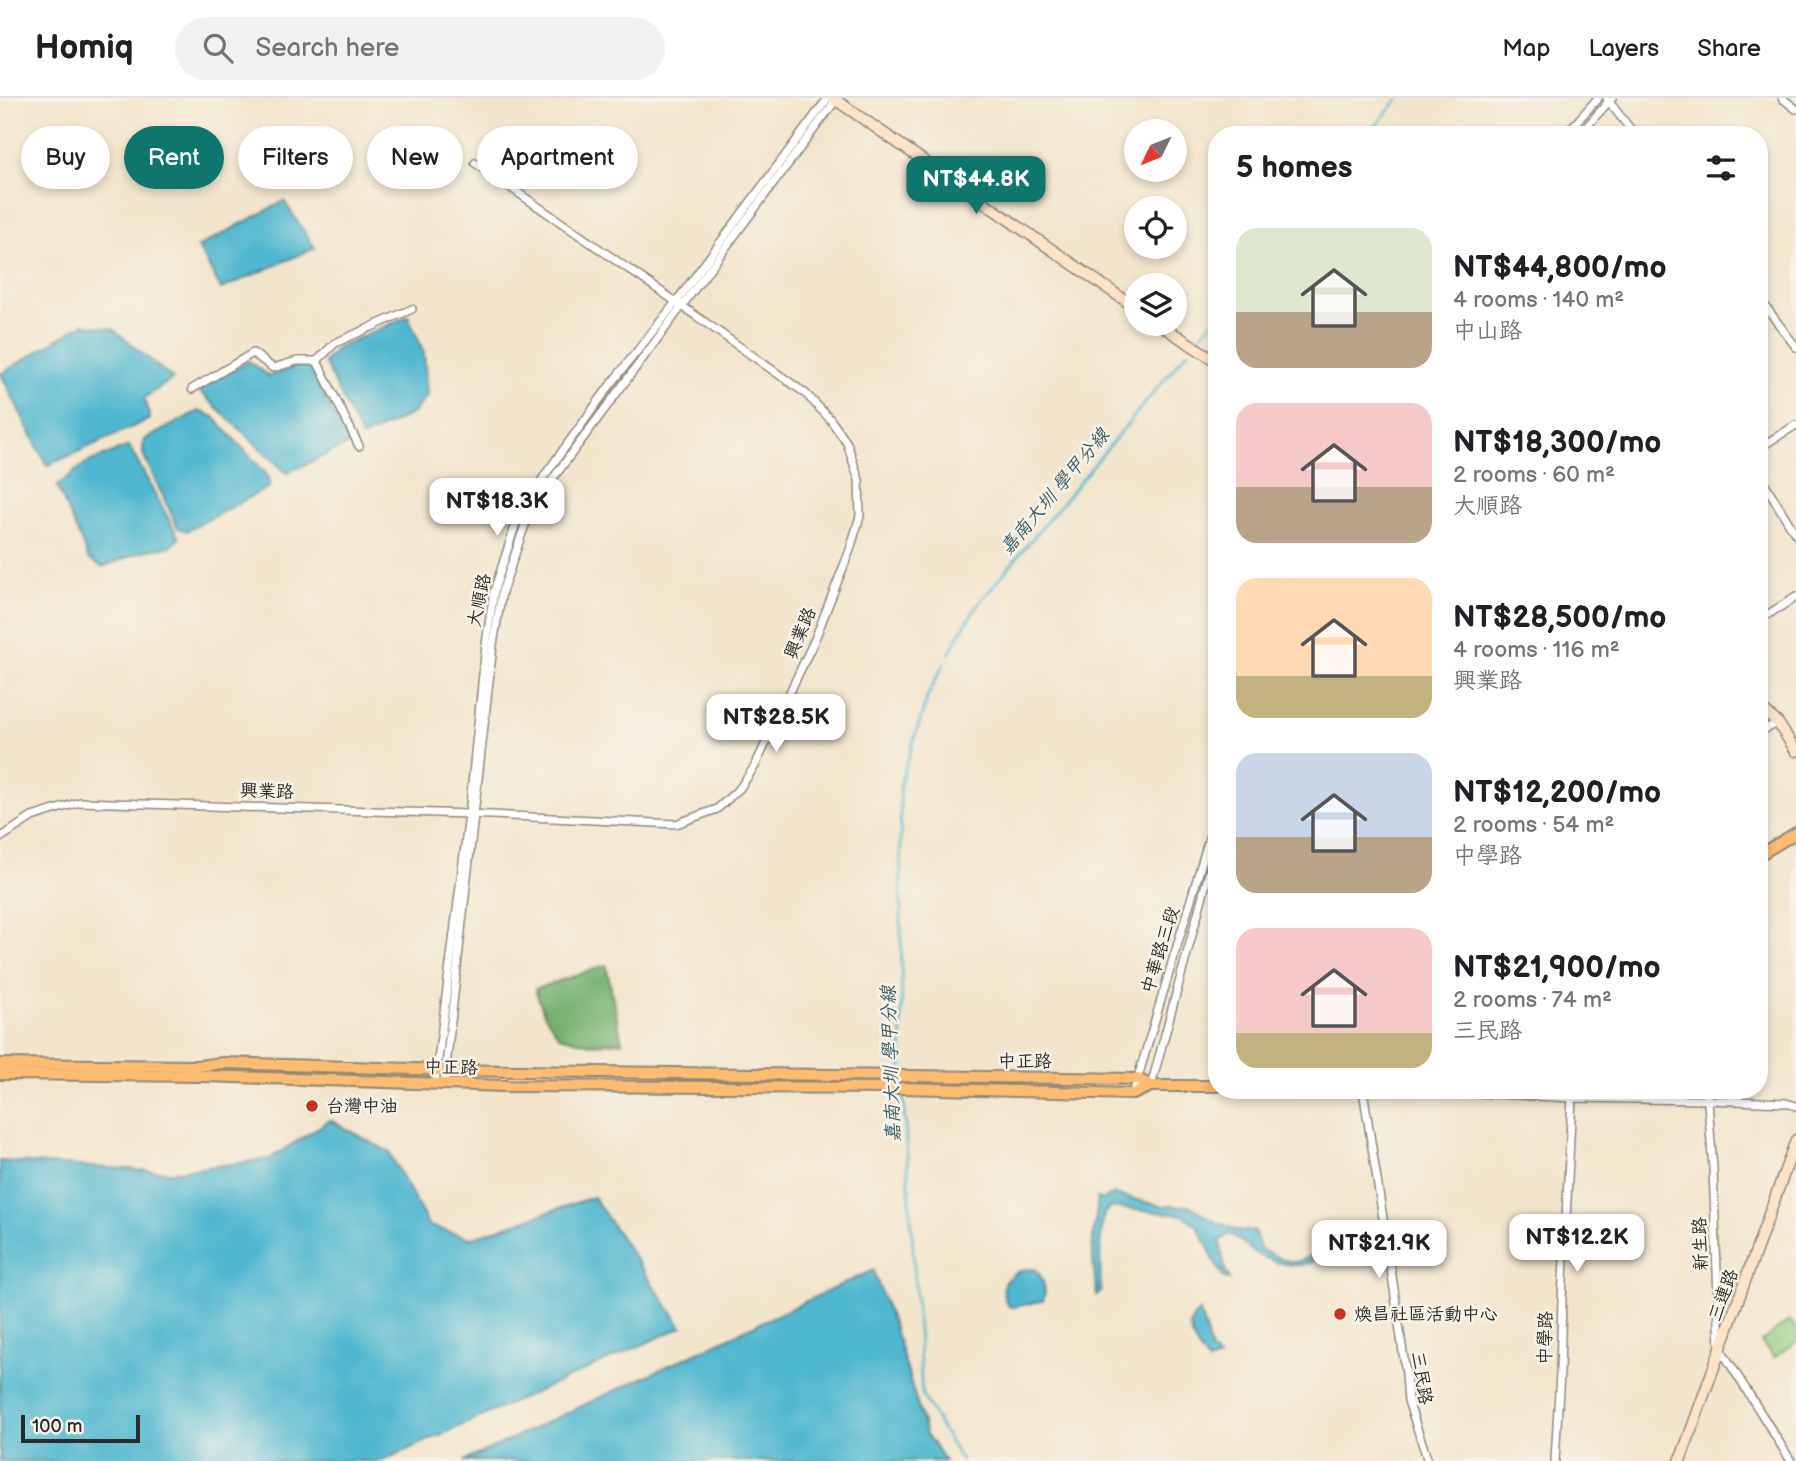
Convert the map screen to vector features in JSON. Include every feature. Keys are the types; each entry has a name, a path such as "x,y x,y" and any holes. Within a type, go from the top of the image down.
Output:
{"main road":[{"path":"832,99 1124,300"},
{"path":"1177,336 1208,356"},
{"path":"1768,715 1778,723 1796,751"},
{"path":"1768,850 1796,833"},
{"name":"中正路","path":"0,1064 198,1066 223,1063 440,1070 897,1076 908,1085 1133,1094"},
{"path":"324,1081 326,1066"},
{"name":"中正路","path":"0,1074 205,1076 504,1086 908,1085 1138,1079"},
{"path":"1138,1079 1151,1086"},
{"path":"1133,1094 1151,1086 1208,1086"},
{"name":"三連路","path":"1680,1461 1796,1140"}],"street":[{"path":"1573,126 1598,98"},
{"path":"1782,98 1796,109"},
{"name":"大順路","path":"440,1084 502,592 526,522 551,481 679,304 832,99"},
{"path":"1586,126 1609,99 1628,126"},
{"name":"興業路","path":"0,838 32,817 80,802 472,814 676,824 717,809 740,788 755,766 815,639 850,550 860,516 859,480 847,443 830,419 805,393 475,163"},
{"path":"192,389 253,353 273,368 297,361 317,361 335,343 412,309"},
{"path":"1768,310 1796,347"},
{"path":"317,361 359,446"},
{"path":"1768,442 1796,425"},
{"path":"1768,489 1796,535"},
{"path":"1768,614 1796,597"},
{"path":"1768,728 1778,723"},
{"name":"中華路三段","path":"1133,1094 1208,842"},
{"name":"中華路三段","path":"1151,1086 1208,877"},
{"name":"三民路","path":"1364,1099 1394,1289 1408,1401 1428,1461"},
{"name":"中學路","path":"1555,1461 1571,1099"},
{"path":"1686,1099 1796,1106"},
{"name":"新生路","path":"1709,1100 1720,1348 1791,1461"}],"green space":[{"path":"606,965 622,1042 590,1044 559,1036 544,1014 535,989"},
{"path":"1790,1320 1796,1328 1796,1342 1774,1358 1761,1342"}],"water":[{"path":"284,201 315,248 221,289 198,247"},
{"path":"408,316 424,353 427,396 413,413 362,438 324,362 337,348"},
{"path":"83,324 113,329 173,379 144,398 150,419 47,466 1,374"},
{"path":"249,361 269,376 293,367 309,366 349,444 287,473 198,390"},
{"path":"198,411 213,416 268,476 269,487 187,531 178,528 143,454 144,440"},
{"path":"129,446 179,538 172,546 147,550 102,567 89,559 57,486 86,463"},
{"path":"330,1120 389,1152 429,1226 471,1238 593,1197 682,1327 382,1461 0,1461 0,1161 171,1172 269,1159"},
{"path":"1112,1194 1162,1206 1191,1206 1210,1219 1241,1232 1254,1230 1260,1249 1287,1260 1303,1260 1327,1245 1322,1255 1314,1261 1284,1264 1255,1253 1229,1234 1220,1241 1225,1270 1230,1279 1224,1278 1197,1225 1183,1215 1111,1207 1104,1213 1102,1223 1101,1292 1097,1295 1092,1252 1097,1198 1105,1199"},
{"path":"1035,1269 1041,1277 1045,1288 1043,1301 1010,1307 1004,1295 1004,1282 1015,1273"},
{"path":"873,1270 898,1339 926,1434 945,1461 464,1461"},
{"path":"1200,1311 1211,1351 1219,1358 1208,1362 1195,1342 1190,1325"}],"waterway":[{"name":"嘉南大圳 學甲分線","path":"1376,126 1399,98"},
{"name":"嘉南大圳 學甲分線","path":"1197,340 1208,327"},
{"name":"嘉南大圳 學甲分線","path":"949,654 976,607 1188,351"},
{"name":"嘉南大圳 學甲分線","path":"902,1073 900,784 929,692 944,664"},
{"name":"嘉南大圳 學甲分線","path":"903,1090 922,1395 961,1461"}],"place":[{"name":"台灣中油","path":"312,1106"},
{"name":"煥昌社區活動中心","path":"1340,1314"}]}
